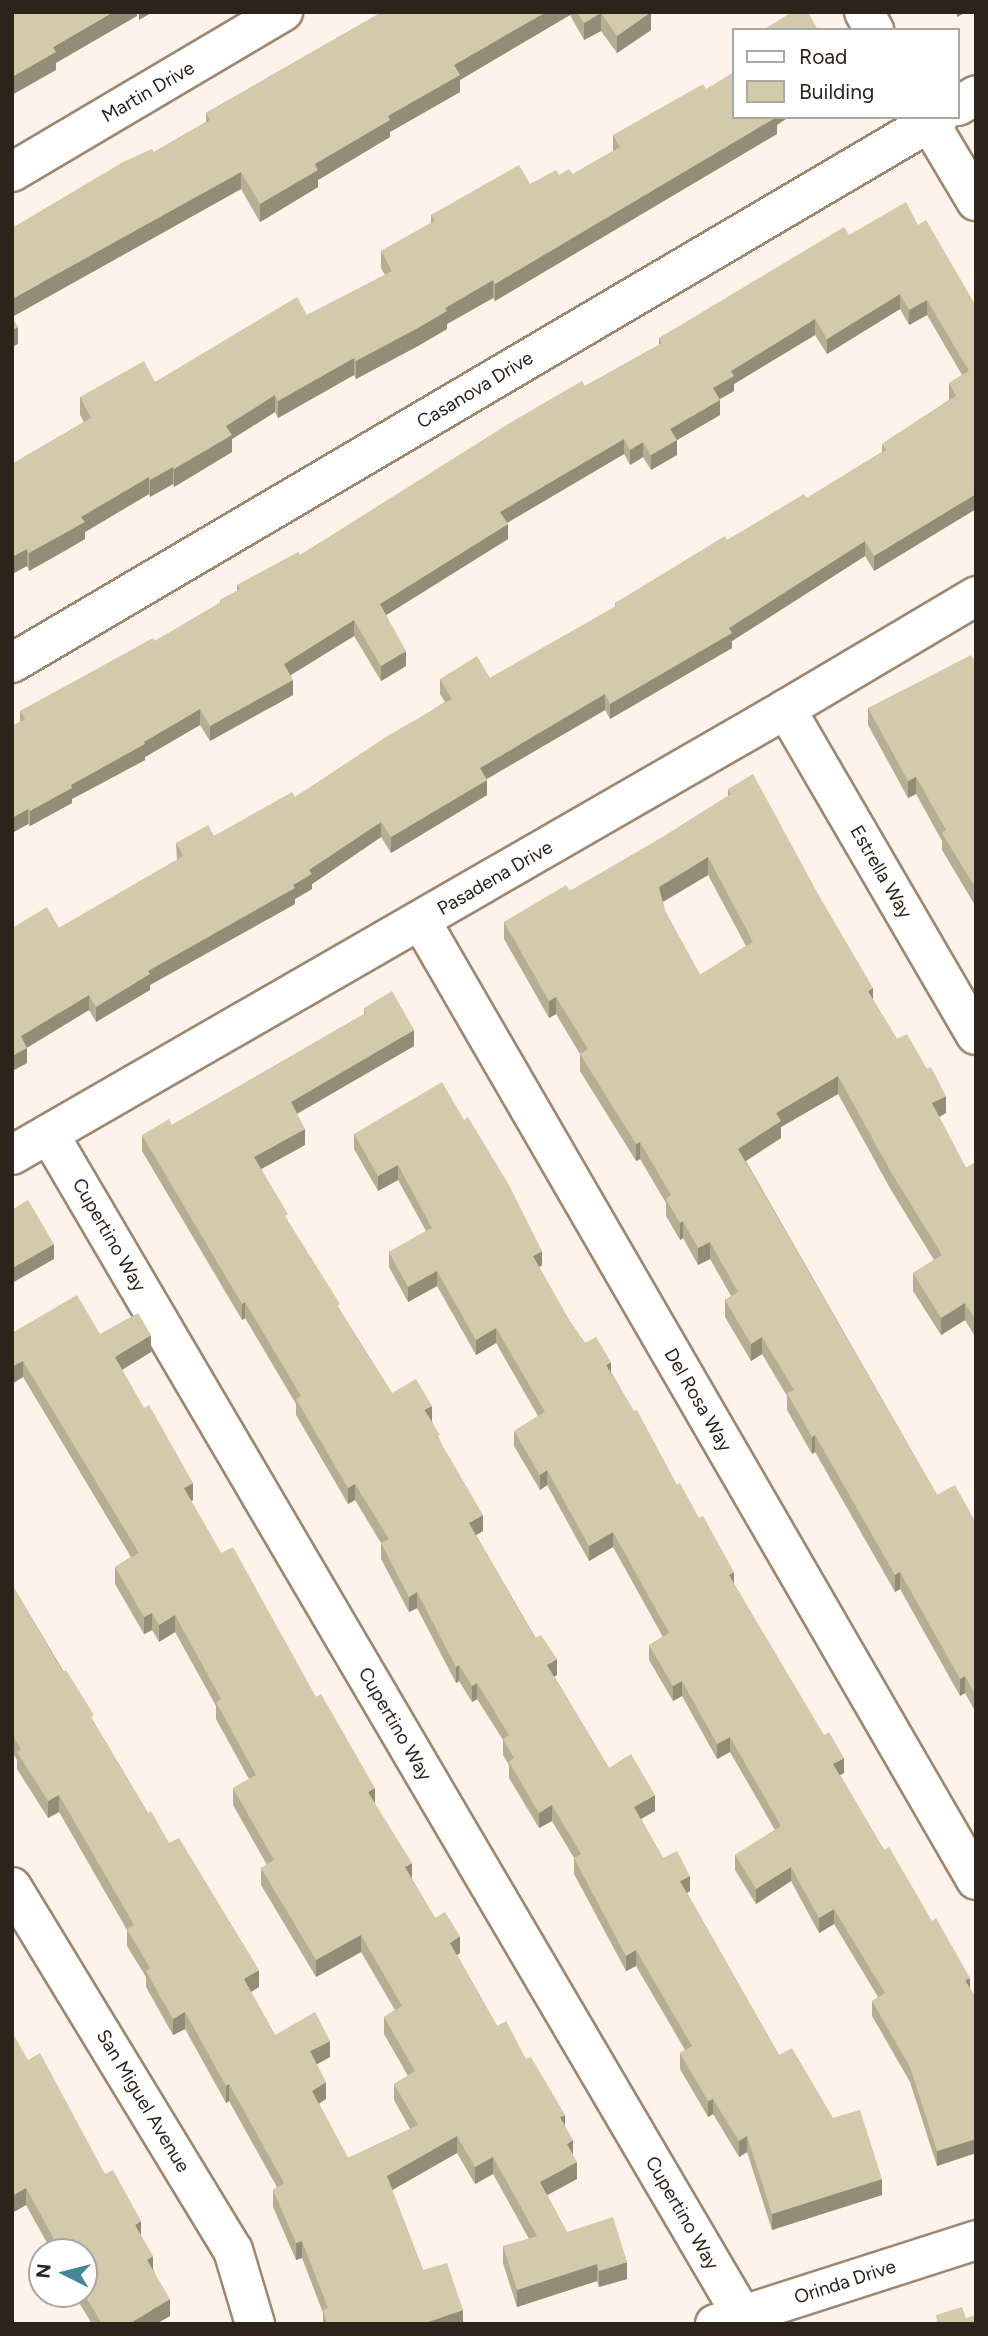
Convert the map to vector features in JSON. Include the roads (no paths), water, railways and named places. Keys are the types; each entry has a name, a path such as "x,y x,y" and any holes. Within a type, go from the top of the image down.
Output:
{"street":[{"name":"Martin Drive","path":"12,172 283,12"},
{"path":"864,12 873,28"},
{"name":"Casanova Drive","path":"960,104 976,96"},
{"name":"Casanova Drive","path":"12,663 933,119"},
{"path":"939,119 976,201"},
{"name":"Pasadena Drive","path":"12,1156 786,709 976,596"},
{"name":"Estrella Way","path":"786,709 976,1035"},
{"name":"Del Rosa Way","path":"421,921 976,1880"},
{"name":"Cupertino Way","path":"49,1134 728,2319"},
{"name":"San Miguel Avenue","path":"12,1887 233,2250 255,2324"},
{"name":"Orinda Drive","path":"728,2319 976,2240"}]}
